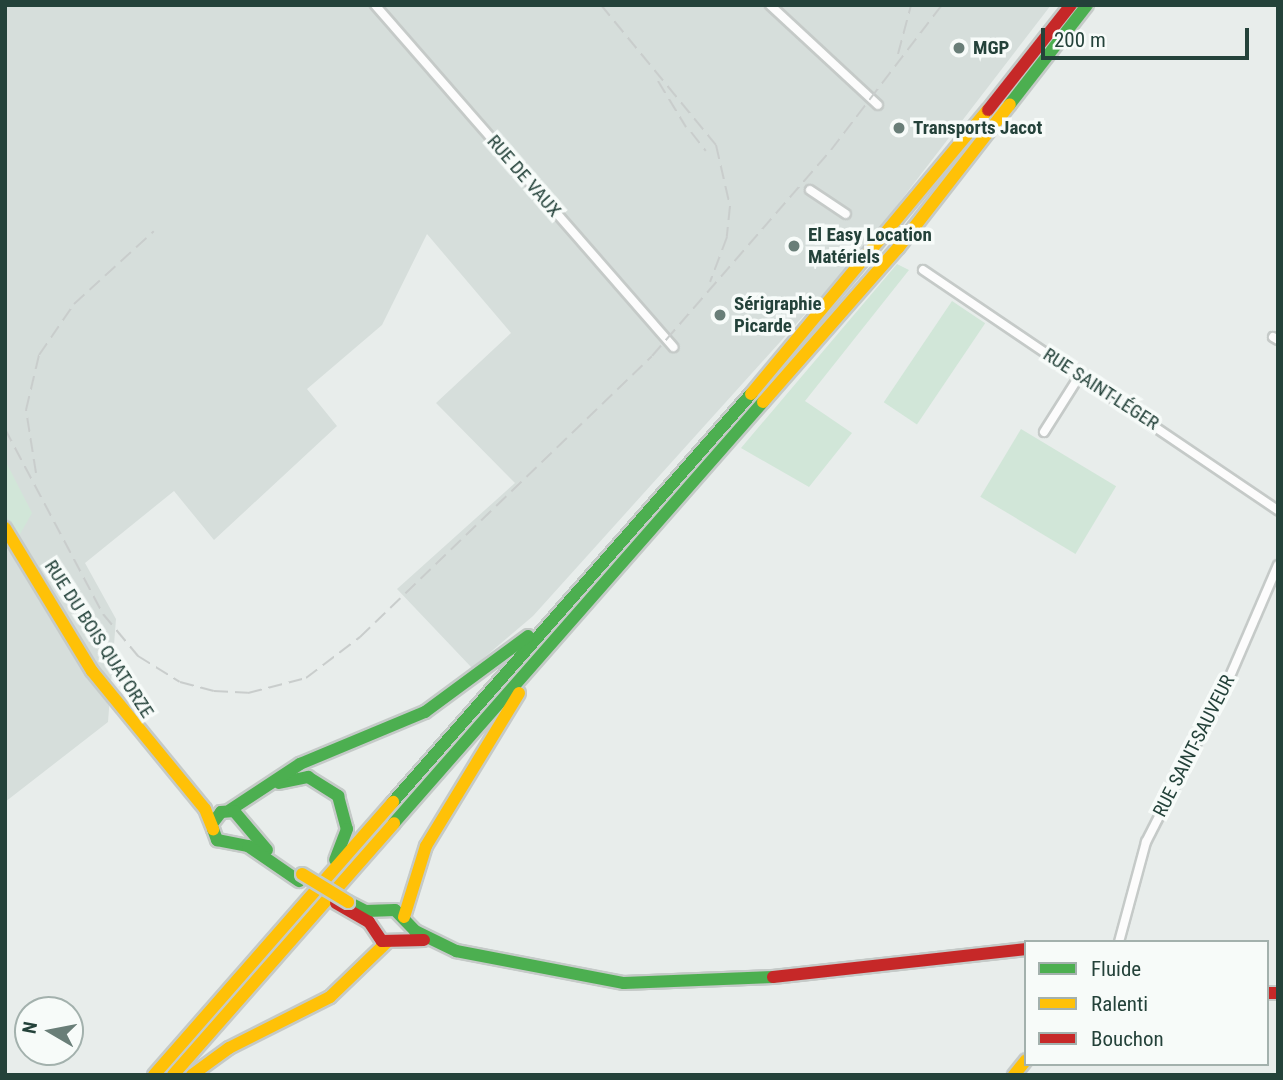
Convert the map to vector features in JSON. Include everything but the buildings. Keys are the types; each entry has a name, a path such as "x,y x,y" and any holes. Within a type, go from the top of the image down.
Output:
{"main road":[{"path":"154,1075 888,237 1071,5"},
{"path":"173,1075 898,248 1087,5"},
{"name":"RUE DU BOIS QUATORZE","path":"5,528 92,671 212,824 217,840 234,844"},
{"path":"212,824 227,810 287,770 379,735 447,699 566,606"},
{"path":"192,1075 229,1048 330,997 392,942 405,920 429,840 548,647"},
{"name":"RUE DU BOIS QUATORZE","path":"167,766 227,810 301,877"},
{"path":"310,897 344,842 338,796 320,780 289,778 255,802 234,844 248,846 301,877 342,902 392,942 430,941 534,971 652,984 1024,949"},
{"path":"342,902 405,920 430,941"},
{"path":"373,927 381,912"}],"street":[{"name":"RUE DE VAUX","path":"375,5 673,347"},
{"path":"770,5 878,105"},
{"path":"810,190 846,214"},
{"name":"RUE SAINT-LÉGER","path":"923,270 1278,510"},
{"path":"1044,432 1080,375"},
{"name":"RUE SAINT-SAUVEUR","path":"1114,940 1146,842 1228,681 1278,565"},
{"name":"RUE SAINT-SAUVEUR","path":"1119,931 1119,940"}],"shaded area":[{"path":"5,5 1051,5 862,251 533,616 472,668 397,589 515,483 436,403 511,333 427,234 382,325 307,389 337,426 214,540 174,491 85,563 116,619 108,722 5,802"}],"green space":[{"path":"897,264 909,270 805,401 852,433 809,487 741,448"},
{"path":"952,301 985,323 917,425 884,402"},
{"path":"1021,429 1116,486 1075,554 980,497"},
{"path":"5,460 32,513 19,536 5,514"}],"railway":[{"path":"601,5 716,145 730,206 727,237 710,282"},
{"path":"898,54 911,5"},
{"path":"5,429 103,614 138,656 180,682 214,691 248,693 306,678 360,637 652,356 831,150 942,5"},
{"path":"658,81 686,127"},
{"path":"691,132 706,151"},
{"path":"36,473 26,410 39,355 74,304 154,231"}],"traffic: fast":[{"path":"1010,104 1087,5"},
{"path":"393,802 751,394"},
{"path":"394,823 763,402"},
{"path":"230,810 300,764 425,712 528,636"},
{"path":"279,783 308,777 338,796 347,829 335,860"},
{"path":"212,824 221,812 234,811 267,850"},
{"path":"213,829 217,840 248,846 299,881"},
{"path":"348,902 366,911 395,910 415,931 456,951 624,983 773,977"}],"traffic: slow":[{"path":"763,402 898,248 1010,104"},
{"path":"751,394 988,110"},
{"path":"5,528 92,671 205,809 213,829"},
{"path":"404,917 426,846 519,693"},
{"path":"154,1075 393,802"},
{"path":"173,1075 394,823"},
{"path":"302,874 348,902"},
{"path":"192,1075 229,1048 330,997 387,942"},
{"path":"1014,1075 1024,1062"}],"traffic: jam":[{"path":"988,110 1071,5"},
{"path":"336,903 369,922 382,941 424,940"},
{"path":"773,977 1024,949"},
{"path":"1269,993 1278,993"}],"place":[{"name":"MGP","path":"959,48"},
{"name":"Transports Jacot","path":"899,128"},
{"name":"El Easy Location Matériels","path":"794,246"},
{"name":"Sérigraphie Picarde","path":"720,315"}]}
